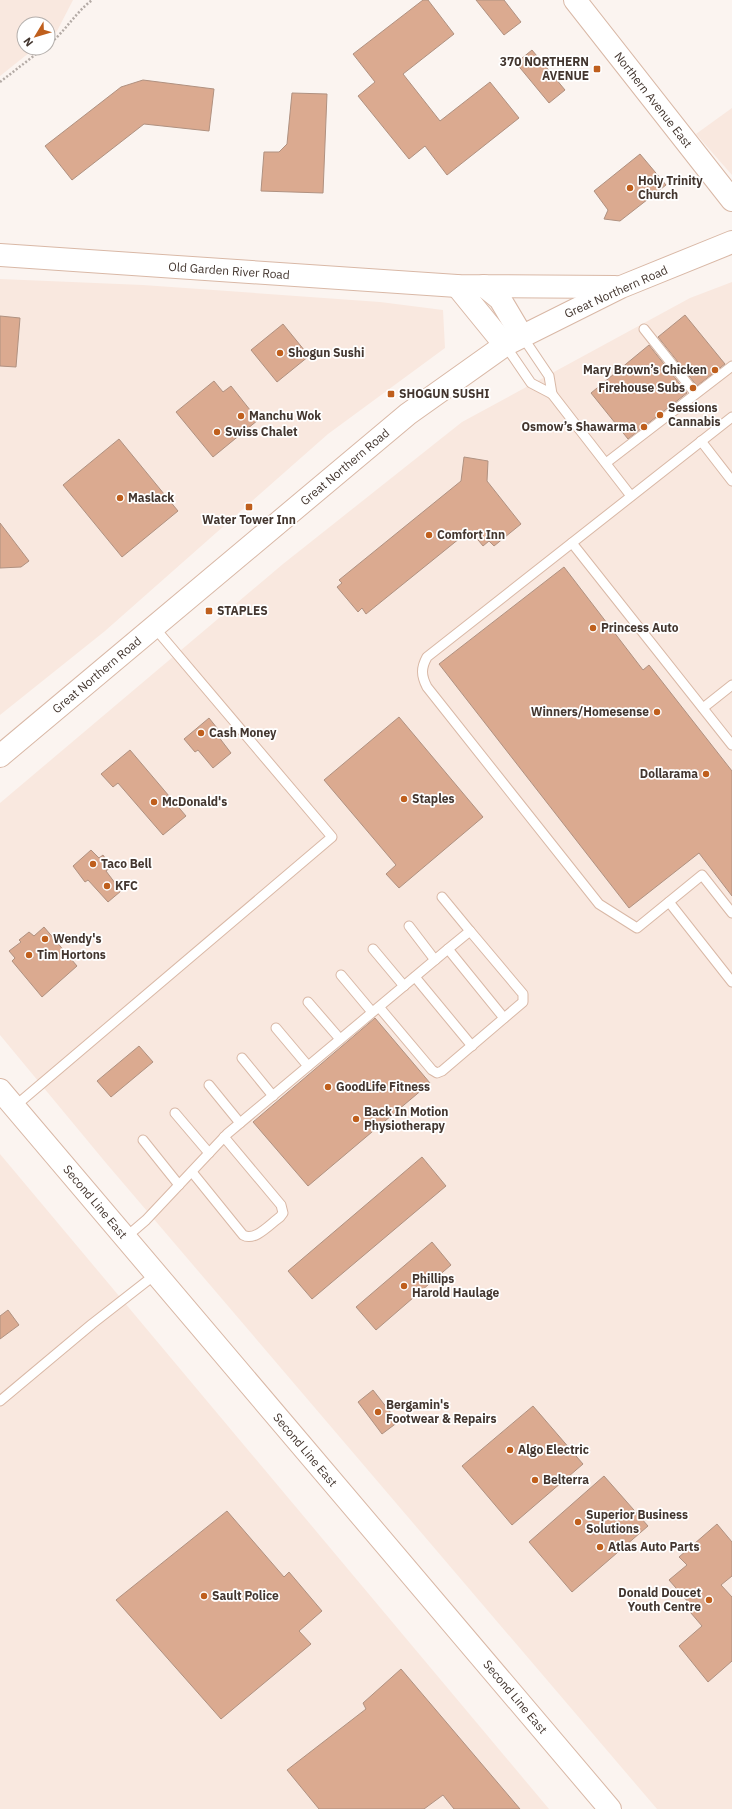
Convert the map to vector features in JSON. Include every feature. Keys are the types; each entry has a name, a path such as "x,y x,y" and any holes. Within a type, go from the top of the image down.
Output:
{"main road":[{"name":"Northern Avenue East","path":"575,0 732,200"},
{"name":"Great Northern Road","path":"0,756 408,414 514,340 621,288 732,242"},
{"name":"Old Garden River Road","path":"0,256 458,286 621,288"},
{"path":"458,286 514,340"},
{"path":"484,286 500,299 514,340"},
{"name":"Second Line East","path":"0,1090 610,1809"}],"lane":[{"path":"644,329 695,393"},
{"path":"514,340 531,383 552,394 631,496"},
{"path":"514,340 549,376 552,394"},
{"path":"606,463 732,366"},
{"path":"732,417 427,657 423,665 422,676 427,687 598,904 637,928 702,876 732,913"},
{"path":"701,441 732,481"},
{"path":"572,543 732,745"},
{"path":"14,1107 332,837 154,627"},
{"path":"703,708 732,685"},
{"path":"340,975 376,1010 432,1070 437,1073 442,1071 523,1002 523,994 442,896"},
{"path":"669,902 732,982"},
{"path":"409,926 435,960"},
{"path":"125,1238 146,1220 224,1137 470,931"},
{"path":"373,949 404,986"},
{"path":"448,949 504,1018"},
{"path":"415,977 472,1046"},
{"path":"308,1002 340,1039"},
{"path":"276,1028 308,1066"},
{"path":"242,1058 273,1096"},
{"path":"209,1085 240,1123"},
{"path":"176,1112 209,1153"},
{"path":"192,1172 243,1235 247,1237 255,1236 280,1217 283,1213 281,1205 224,1137"},
{"path":"143,1140 179,1185"},
{"path":"0,1401 92,1324 156,1274"}],"path":[{"path":"56,38 80,9 92,0"},
{"path":"0,82 34,56"}],"shaded area":[{"path":"0,0 73,0 56,32 56,16 16,16 16,56 25,56 0,76"},
{"path":"732,108 732,175 696,134"},
{"path":"0,279 143,285 380,302 443,310 445,348 328,434 105,631 0,715"},
{"path":"732,282 732,1809 657,1809 106,1163 0,1035 0,803 283,564 462,422 690,298"},
{"path":"0,1154 549,1809 0,1809"}],"building":[{"path":"423,0 428,0 454,34 403,74 440,121 490,82 519,118 447,175 425,146 409,159 358,96 375,82 353,54"},
{"path":"476,0 504,0 521,22 504,35"},
{"path":"532,50 565,90 549,103 516,63"},
{"path":"143,80 214,89 209,131 144,124 72,180 45,146 121,87"},
{"path":"292,93 327,94 323,193 261,191 264,152 279,152 287,144"},
{"name":"Holy Trinity Church","path":"640,154 666,185 620,221 604,219 608,210 594,191"},
{"path":"685,315 725,364 697,386 658,337"},
{"path":"0,316 20,318 16,367 0,366"},
{"name":"Shogun Sushi","path":"283,324 309,356 277,382 251,350"},
{"path":"649,345 687,393 628,439 591,393"},
{"path":"214,381 223,392 231,386 258,420 213,457 176,412"},
{"name":"Maslack","path":"119,439 178,511 122,557 63,485"},
{"name":"Comfort Inn","path":"464,457 488,461 487,481 521,524 494,546 489,541 483,546 470,530 366,614 362,608 358,612 337,587 342,583 339,580 461,481"},
{"path":"0,523 29,561 21,567 0,568"},
{"path":"564,567 643,670 649,665 732,771 732,896 699,853 629,908 439,664"},
{"name":"Staples","path":"399,717 483,817 399,888 386,874 396,865 324,780"},
{"path":"209,718 221,733 218,736 231,753 213,768 198,750 195,752 184,739"},
{"name":"McDonald's","path":"130,750 186,816 163,835 118,783 113,787 101,774"},
{"path":"91,850 99,858 103,855 111,867 106,871 121,891 108,902 88,880 85,882 73,866"},
{"path":"44,927 77,966 42,997 12,961 15,958 9,951 21,942 19,940 29,932 34,936"},
{"path":"375,1018 430,1083 308,1186 253,1122"},
{"path":"139,1046 153,1062 111,1097 97,1081"},
{"path":"422,1157 446,1186 312,1299 288,1271"},
{"name":"Phillips Harold Haulage","path":"432,1242 451,1265 376,1330 356,1307"},
{"path":"8,1310 19,1325 0,1339 0,1316"},
{"name":"Bergamin's Footwear & Repairs","path":"373,1390 398,1422 382,1434 358,1402"},
{"path":"533,1406 583,1464 512,1525 462,1466"},
{"path":"604,1476 648,1526 572,1592 529,1542"},
{"path":"227,1511 284,1577 289,1572 322,1611 299,1631 311,1644 221,1719 116,1600"},
{"name":"Donald Doucet Youth Centre","path":"717,1524 732,1542 732,1576 721,1585 732,1597 732,1661 708,1682 679,1646 702,1626 685,1606 689,1603 669,1580 687,1565 679,1557"},
{"path":"401,1669 520,1809 454,1809 443,1795 424,1809 319,1809 287,1770 366,1709 363,1703"}],"place":[{"name":"370 NORTHERN AVENUE","path":"597,69"},
{"name":"Holy Trinity Church","path":"630,188"},
{"name":"Shogun Sushi","path":"280,353"},
{"name":"Mary Brown’s Chicken","path":"715,370"},
{"name":"Firehouse Subs","path":"693,388"},
{"name":"SHOGUN SUSHI","path":"391,394"},
{"name":"Sessions Cannabis","path":"660,415"},
{"name":"Manchu Wok","path":"241,416"},
{"name":"Osmow’s Shawarma","path":"644,427"},
{"name":"Swiss Chalet","path":"217,432"},
{"name":"Maslack","path":"120,498"},
{"name":"Water Tower Inn","path":"249,507"},
{"name":"Comfort Inn","path":"429,535"},
{"name":"STAPLES","path":"209,611"},
{"name":"Princess Auto","path":"593,628"},
{"name":"Winners/Homesense","path":"657,712"},
{"name":"Cash Money","path":"201,733"},
{"name":"Dollarama","path":"706,774"},
{"name":"Staples","path":"404,799"},
{"name":"McDonald's","path":"154,802"},
{"name":"Taco Bell","path":"93,864"},
{"name":"KFC","path":"107,886"},
{"name":"Wendy's","path":"45,939"},
{"name":"Tim Hortons","path":"29,955"},
{"name":"GoodLife Fitness","path":"328,1087"},
{"name":"Back In Motion Physiotherapy","path":"356,1119"},
{"name":"Phillips Harold Haulage","path":"404,1286"},
{"name":"Bergamin's Footwear & Repairs","path":"378,1412"},
{"name":"Algo Electric","path":"510,1450"},
{"name":"Belterra","path":"535,1480"},
{"name":"Superior Business Solutions","path":"578,1522"},
{"name":"Atlas Auto Parts","path":"600,1547"},
{"name":"Sault Police","path":"204,1596"},
{"name":"Donald Doucet Youth Centre","path":"709,1600"}]}
